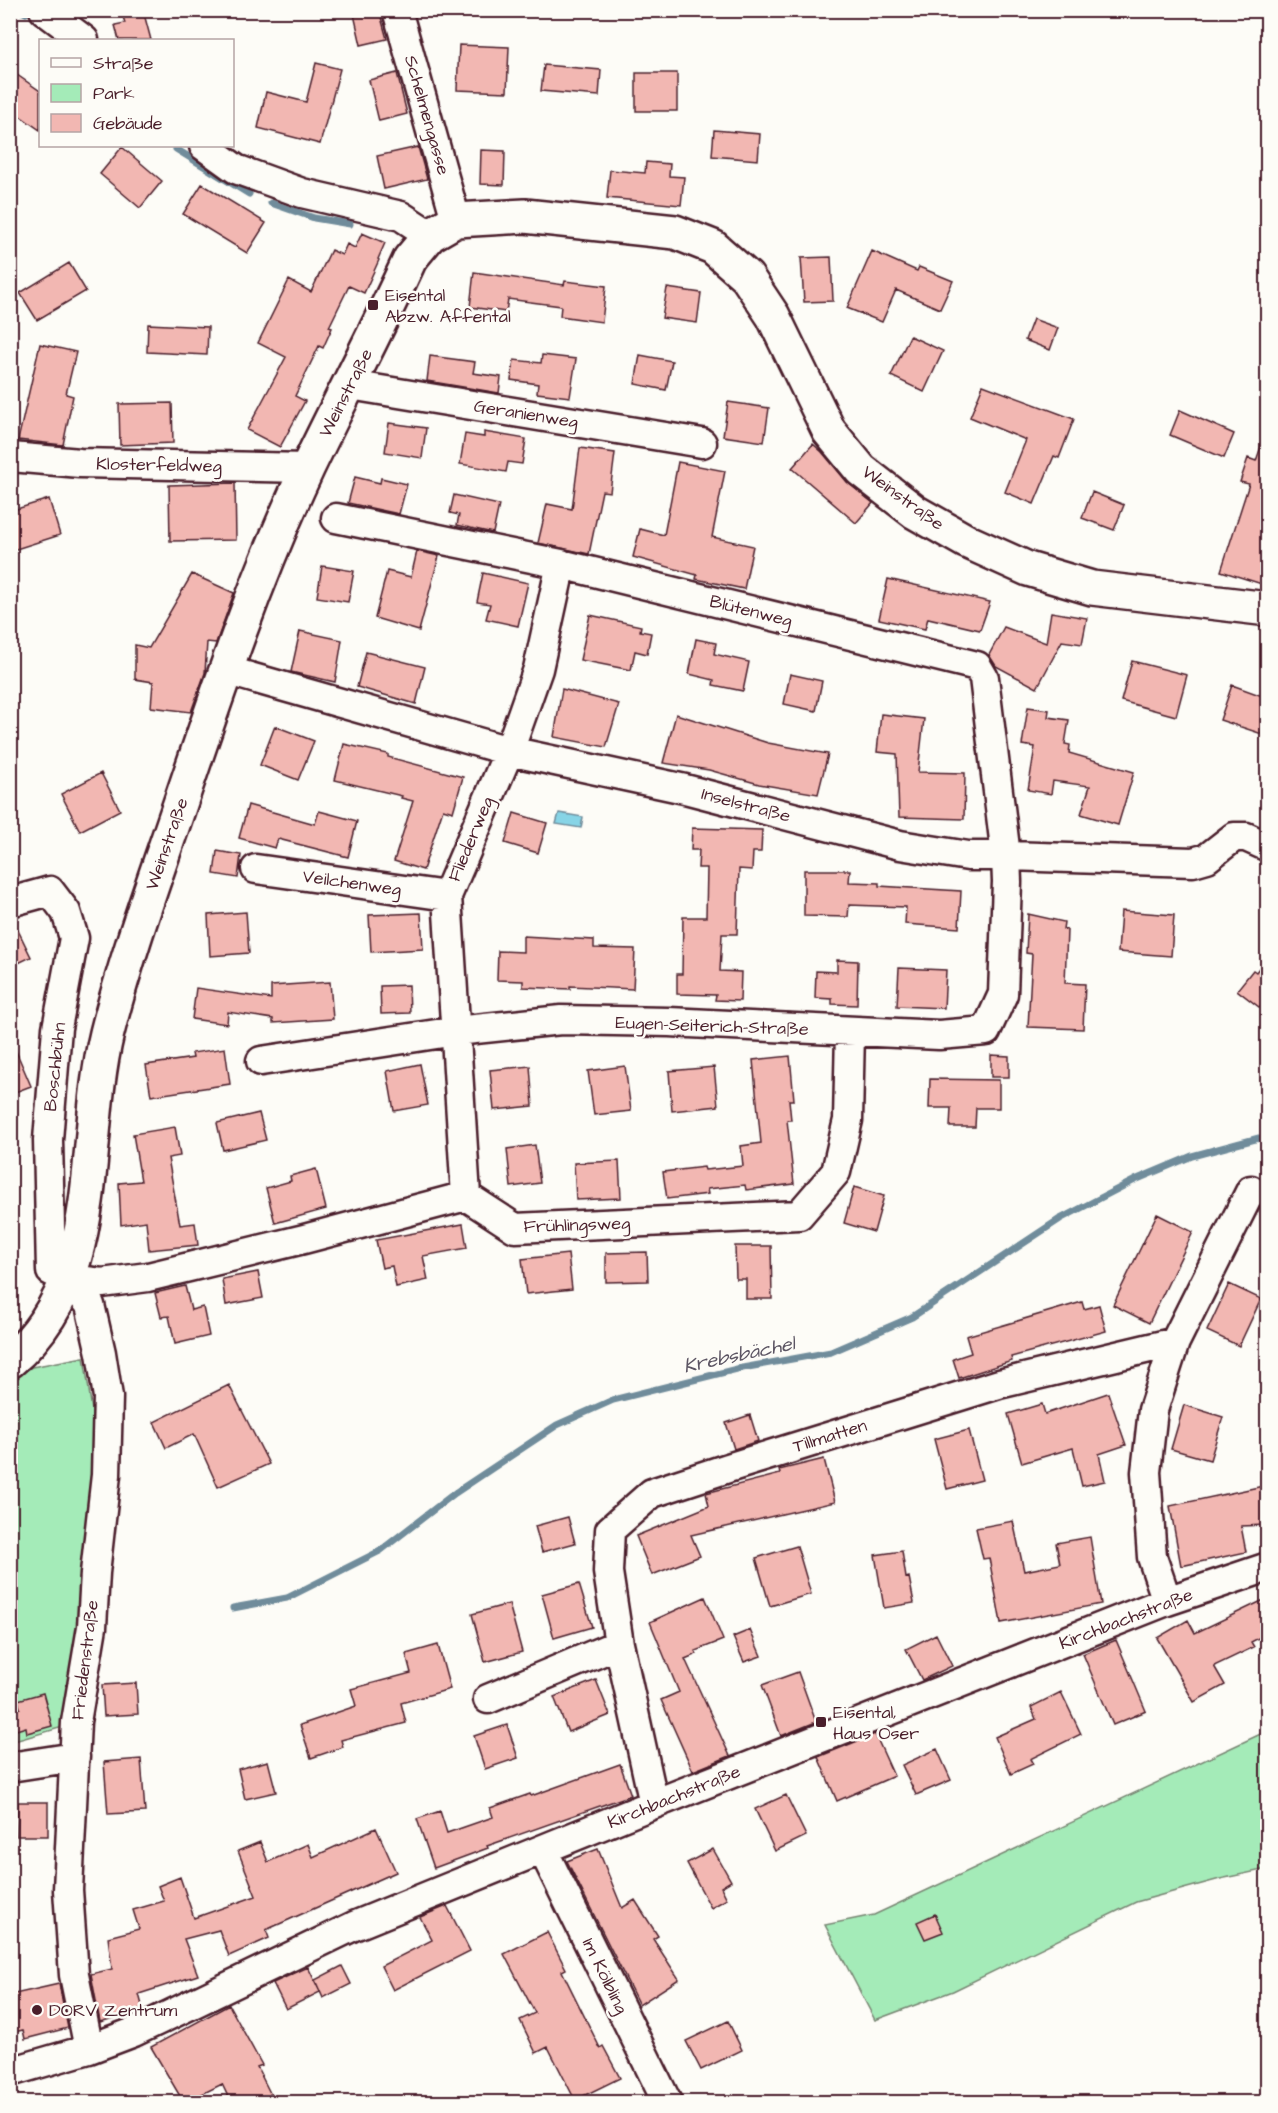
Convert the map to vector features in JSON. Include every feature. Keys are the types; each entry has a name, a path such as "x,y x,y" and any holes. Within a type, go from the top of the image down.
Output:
{"main road":[{"name":"Weinstraße","path":"10,1361 28,1346 48,1318 69,1279 82,1234 104,1049 120,981 225,670 308,468 410,259 443,227 525,216 675,232 713,248 747,277 773,316 829,431 861,470 915,512 966,541 1028,569 1092,588 1268,609"}],"street":[{"path":"44,10 83,39"},
{"name":"Schelmengasse","path":"397,10 443,227"},
{"path":"205,147 236,169 302,193 443,227"},
{"name":"Geranienweg","path":"350,385 702,443"},
{"name":"Klosterfeldweg","path":"11,457 80,463 308,468"},
{"name":"Blütenweg","path":"336,518 561,564 977,666 984,678 1006,856"},
{"name":"Fliederweg","path":"465,1196 447,896 509,751 538,669 561,564"},
{"name":"Inselstraße","path":"225,670 509,751 685,789 900,845 968,856 1193,862 1207,858 1234,837 1246,837 1268,847"},
{"name":"Eugen-Seiterich-Straße","path":"261,1061 456,1031 561,1020 669,1022 939,1035 986,1031 1003,994 1006,856"},
{"name":"Veilchenweg","path":"256,869 447,896"},
{"name":"Boschbühn","path":"10,902 50,891 66,912 74,938 57,1028 48,1140 51,1271 69,1279"},
{"name":"Frühlingsweg","path":"465,1196 515,1228 799,1215 836,1172 848,1120 850,1032"},
{"path":"1167,1601 1152,1557 1146,1472 1153,1410 1176,1342 1251,1190"},
{"path":"69,1279 102,1283 148,1277 304,1239 465,1196"},
{"name":"Friedenstraße","path":"69,1279 90,1305 108,1396 106,1475 95,1573 92,1627 76,1722 68,1890 74,1975 89,2049"},
{"name":"Tillmatten","path":"654,1804 620,1644 608,1572 610,1530 652,1493 999,1384 1176,1342"},
{"name":"Kirchbachstraße","path":"10,2072 89,2049 165,2019 354,1926 654,1804 1167,1601 1268,1567"},
{"path":"488,1700 620,1644"},
{"path":"10,1767 75,1757"},
{"name":"Im Kölbling","path":"543,1850 667,2103"}],"green space":[{"path":"84,1357 100,1464 63,1727 11,1742 11,1381 32,1367"},
{"path":"1267,1731 1267,1869 1136,1902 953,1991 875,2020 825,1925 874,1915"}],"water":[{"path":"559,813 583,817 581,828 556,824"}],"building":[{"path":"121,10 143,10 151,39 119,39 115,25 125,23"},
{"path":"353,10 379,10 387,39 361,45"},
{"path":"459,45 509,47 507,92 457,90"},
{"path":"316,63 340,69 320,144 258,128 266,92 306,102"},
{"path":"544,65 601,70 599,96 541,91"},
{"path":"10,70 39,90 39,129 10,109"},
{"path":"397,73 407,114 379,121 369,80"},
{"path":"636,73 677,73 677,111 636,111"},
{"path":"714,130 760,134 758,160 712,156"},
{"path":"122,147 162,181 140,208 100,174"},
{"path":"418,147 427,179 384,189 377,156"},
{"path":"481,150 505,151 504,185 480,184"},
{"path":"646,162 670,164 669,176 684,177 681,205 607,198 610,170 645,173"},
{"path":"202,184 266,223 247,253 183,214"},
{"path":"362,233 385,243 379,260 364,293 349,286 329,327 332,328 323,348 319,346 295,396 305,401 280,447 247,430 286,357 258,343 289,280 311,292 331,250 342,255 347,244 355,248"},
{"path":"872,251 917,271 919,267 953,281 940,309 896,290 882,322 847,308"},
{"path":"831,257 833,301 804,302 801,258"},
{"path":"69,263 86,291 37,320 20,293"},
{"path":"474,272 564,285 565,281 606,286 602,322 560,316 561,306 508,299 506,312 470,307"},
{"path":"667,288 701,293 697,323 662,318"},
{"path":"1033,319 1058,328 1050,350 1025,340"},
{"path":"148,324 208,327 207,355 147,352"},
{"path":"910,336 943,351 924,392 891,376"},
{"path":"40,344 76,352 66,394 73,396 63,445 18,440"},
{"path":"542,355 576,359 570,397 537,393 538,384 511,380 514,360 541,363"},
{"path":"640,355 672,361 666,390 635,384"},
{"path":"430,356 475,362 473,373 501,377 499,393 427,381"},
{"path":"983,385 1074,419 1059,458 1054,456 1034,504 1005,492 1026,440 970,417"},
{"path":"728,402 769,408 764,442 723,436"},
{"path":"172,403 173,443 120,445 119,404"},
{"path":"1180,410 1234,434 1224,458 1170,435"},
{"path":"389,423 426,428 422,458 385,452"},
{"path":"484,432 526,439 522,464 508,462 506,472 460,464 465,434 484,437"},
{"path":"1264,438 1268,438 1268,586 1221,571 1249,484 1240,482 1248,458 1256,461"},
{"path":"813,444 847,482 873,503 856,523 792,468"},
{"path":"580,448 615,453 610,492 602,491 589,554 538,543 547,504 572,509"},
{"path":"678,462 725,471 712,537 753,546 744,589 696,579 697,575 633,557 640,529 664,535"},
{"path":"355,477 380,483 381,478 407,484 399,514 348,503"},
{"path":"235,483 236,540 170,541 169,485"},
{"path":"1092,492 1124,505 1114,530 1082,518"},
{"path":"454,495 499,505 493,533 457,525 459,515 450,513"},
{"path":"49,499 60,535 10,551 10,511"},
{"path":"417,551 439,556 419,631 375,618 387,571 411,577"},
{"path":"322,566 354,571 348,602 317,597"},
{"path":"483,573 528,583 518,626 486,619 490,604 477,602"},
{"path":"192,574 234,593 216,643 207,642 205,673 191,712 151,707 153,682 135,679 135,645 149,648"},
{"path":"888,579 990,602 980,630 928,618 925,629 879,619"},
{"path":"1051,612 1087,618 1082,644 1062,641 1037,688 996,666 989,655 1004,627 1046,643"},
{"path":"590,615 641,626 640,631 651,633 647,654 635,651 631,670 580,660"},
{"path":"300,631 342,640 335,682 291,672"},
{"path":"696,639 716,643 714,654 749,662 743,691 713,685 714,680 689,674"},
{"path":"366,652 425,667 416,704 357,687"},
{"path":"1132,661 1187,675 1176,716 1121,701"},
{"path":"790,674 822,681 816,711 784,704"},
{"path":"1232,685 1268,698 1268,736 1220,720"},
{"path":"562,689 619,704 606,747 554,737"},
{"path":"1028,707 1049,710 1048,717 1069,720 1065,744 1070,745 1069,753 1134,772 1118,825 1081,814 1090,786 1053,781 1051,794 1028,790 1035,747 1022,745"},
{"path":"676,714 768,743 828,754 818,794 759,784 709,770 663,763"},
{"path":"881,714 924,719 918,772 965,773 964,819 899,817 897,754 877,752"},
{"path":"275,726 314,741 298,780 260,765"},
{"path":"344,744 388,754 388,757 463,777 453,812 443,809 423,870 394,861 413,801 401,798 402,796 335,780"},
{"path":"101,773 120,810 80,831 61,794"},
{"path":"248,805 315,824 319,811 357,821 348,857 278,839 275,848 239,838"},
{"path":"514,813 547,823 538,853 505,843"},
{"path":"692,828 762,830 761,852 753,852 752,870 739,869 737,934 722,934 720,971 741,972 740,1001 715,1000 716,995 677,994 677,974 682,974 683,917 706,917 707,868 698,868 699,850 691,850"},
{"path":"217,851 241,855 238,878 214,874"},
{"path":"804,870 850,870 849,882 961,891 959,928 905,924 906,907 849,905 848,917 804,916"},
{"path":"1121,911 1174,915 1171,956 1118,952"},
{"path":"246,912 249,953 210,956 208,915"},
{"path":"421,913 423,949 371,952 369,915"},
{"path":"1028,914 1064,922 1063,929 1067,930 1065,983 1085,984 1083,1029 1028,1027 1032,954 1026,953"},
{"path":"10,918 31,957 10,967"},
{"path":"523,936 594,940 594,948 635,949 633,989 570,986 570,989 523,987 523,981 497,980 498,951 523,952"},
{"path":"1268,956 1268,1014 1237,990 1253,970 1256,972"},
{"path":"837,960 858,961 857,1005 832,1004 832,999 815,998 816,971 837,972"},
{"path":"899,968 946,970 944,1008 897,1006"},
{"path":"330,982 333,1019 273,1023 273,1019 228,1012 227,1024 192,1019 196,988 271,999 271,986"},
{"path":"409,985 410,1013 381,1014 380,986"},
{"path":"10,1037 31,1086 10,1094"},
{"path":"225,1048 230,1084 151,1096 146,1065 193,1058 192,1053"},
{"path":"991,1055 1009,1056 1009,1077 991,1077"},
{"path":"790,1056 794,1100 789,1100 791,1120 787,1120 794,1184 746,1190 745,1185 707,1189 708,1194 667,1199 663,1172 704,1167 705,1170 743,1166 741,1146 761,1143 753,1060"},
{"path":"420,1064 428,1105 394,1111 387,1071"},
{"path":"530,1066 533,1106 494,1110 490,1070"},
{"path":"625,1066 631,1111 594,1115 588,1071"},
{"path":"714,1067 718,1106 672,1111 669,1071"},
{"path":"930,1079 999,1080 999,1108 976,1108 975,1127 950,1127 951,1108 929,1108"},
{"path":"259,1113 266,1140 223,1150 217,1123"},
{"path":"175,1127 180,1156 168,1158 180,1225 195,1223 198,1245 149,1250 146,1221 121,1225 119,1183 141,1181 133,1134"},
{"path":"535,1145 540,1183 511,1187 507,1149"},
{"path":"619,1161 621,1198 576,1200 574,1163"},
{"path":"316,1169 326,1209 275,1223 266,1188 291,1181 290,1176"},
{"path":"854,1187 884,1196 874,1232 844,1223"},
{"path":"1157,1214 1193,1232 1149,1323 1113,1305"},
{"path":"463,1224 467,1248 423,1256 428,1280 396,1287 392,1266 382,1268 376,1240"},
{"path":"735,1246 771,1246 772,1299 746,1299 746,1279 736,1279"},
{"path":"647,1252 648,1281 606,1282 606,1253"},
{"path":"568,1254 572,1289 526,1294 522,1259"},
{"path":"258,1272 263,1298 226,1305 222,1279"},
{"path":"1229,1284 1261,1299 1239,1346 1207,1331"},
{"path":"185,1286 191,1310 203,1307 209,1336 175,1344 169,1316 161,1317 155,1293"},
{"path":"1082,1302 1084,1309 1099,1305 1106,1331 1011,1357 1012,1361 959,1378 953,1359 971,1353 966,1336"},
{"path":"229,1385 269,1464 218,1487 194,1434 166,1448 154,1422"},
{"path":"1108,1393 1126,1445 1099,1454 1105,1481 1082,1486 1073,1448 1022,1463 1008,1414 1042,1404 1045,1414"},
{"path":"1184,1405 1223,1417 1210,1460 1171,1449"},
{"path":"750,1415 758,1441 734,1449 726,1423"},
{"path":"969,1430 982,1480 947,1489 934,1439"},
{"path":"824,1459 835,1502 691,1535 700,1556 652,1575 636,1536 709,1506 706,1493 780,1474 779,1470"},
{"path":"1268,1485 1268,1525 1241,1526 1246,1552 1181,1566 1170,1506"},
{"path":"568,1517 575,1543 542,1552 535,1526"},
{"path":"1013,1521 1024,1571 1060,1564 1056,1543 1090,1537 1101,1604 1001,1623 989,1558 983,1559 976,1528"},
{"path":"797,1546 811,1594 770,1606 756,1558"},
{"path":"902,1551 906,1578 909,1577 914,1603 884,1608 875,1555"},
{"path":"579,1584 592,1627 554,1638 542,1594"},
{"path":"705,1597 723,1640 695,1651 697,1654 685,1659 730,1756 693,1771 661,1700 679,1692 650,1622"},
{"path":"1268,1598 1268,1633 1251,1642 1254,1647 1214,1666 1225,1685 1194,1702 1157,1638 1188,1620 1195,1633"},
{"path":"509,1604 522,1652 485,1662 472,1614"},
{"path":"750,1630 761,1656 744,1662 733,1637"},
{"path":"936,1634 952,1666 922,1680 906,1649"},
{"path":"1116,1640 1146,1711 1113,1725 1083,1654"},
{"path":"438,1645 450,1689 401,1703 406,1723 341,1740 343,1747 311,1758 300,1725 356,1706 351,1689 411,1673 406,1654"},
{"path":"798,1672 816,1722 781,1736 762,1685"},
{"path":"596,1680 610,1715 568,1732 554,1697"},
{"path":"136,1683 138,1714 104,1716 102,1685"},
{"path":"1061,1692 1081,1734 1030,1759 1033,1764 1011,1774 995,1737 1036,1719 1031,1707"},
{"path":"43,1693 52,1726 27,1733 26,1727 10,1732 10,1711 20,1708 18,1700"},
{"path":"507,1725 518,1758 485,1769 474,1736"},
{"path":"875,1734 894,1776 837,1801 818,1757"},
{"path":"937,1749 951,1780 916,1795 902,1765"},
{"path":"141,1759 145,1812 108,1814 104,1762"},
{"path":"268,1761 276,1792 245,1799 238,1769"},
{"path":"620,1764 631,1795 487,1846 488,1848 434,1868 417,1819 440,1811 447,1833 493,1817 490,1808"},
{"path":"786,1795 806,1836 775,1851 755,1809"},
{"path":"18,1802 48,1802 48,1836 17,1836"},
{"path":"376,1828 396,1872 266,1930 269,1938 229,1956 219,1930 184,1939 198,1975 139,1994 143,2009 100,2022 91,1974 112,1969 108,1937 139,1929 133,1910 164,1901 158,1886 180,1877 194,1918 256,1896 238,1851 260,1842 268,1862 308,1844 313,1857"},
{"path":"598,1849 622,1908 635,1900 658,1936 653,1939 679,1979 639,2005 567,1861"},
{"path":"713,1849 731,1881 721,1887 727,1899 711,1908 687,1863"},
{"path":"447,1906 470,1951 393,1990 381,1966 432,1940 420,1917"},
{"path":"935,1914 943,1932 925,1939 917,1922"},
{"path":"547,1932 566,1969 562,1971 600,2048 603,2046 620,2078 575,2100 548,2047 536,2053 520,2020 535,2013 504,1954"},
{"path":"342,1966 351,1984 323,1998 315,1980"},
{"path":"308,1967 320,1992 286,2009 273,1983"},
{"name":"DORV Zentrum","path":"59,1984 68,2028 25,2039 23,2030 10,2033 10,1995"},
{"path":"229,2005 262,2065 257,2067 275,2103 231,2103 222,2084 184,2103 151,2047"},
{"path":"728,2021 742,2050 701,2070 686,2041"}],"waterway":[{"path":"20,10 26,13"},
{"path":"176,149 249,194"},
{"path":"271,203 314,218 350,224"},
{"name":"Krebsbächel","path":"233,1608 287,1598 380,1551 455,1493 557,1425 613,1400 737,1369 831,1352 912,1317 1060,1219 1135,1180 1192,1156 1259,1138"}],"place":[{"name":"Eisental Abzw. Affental","path":"373,305"},
{"name":"Eisental, Haus Oser","path":"821,1722"},
{"name":"DORV Zentrum","path":"37,2010"}]}
